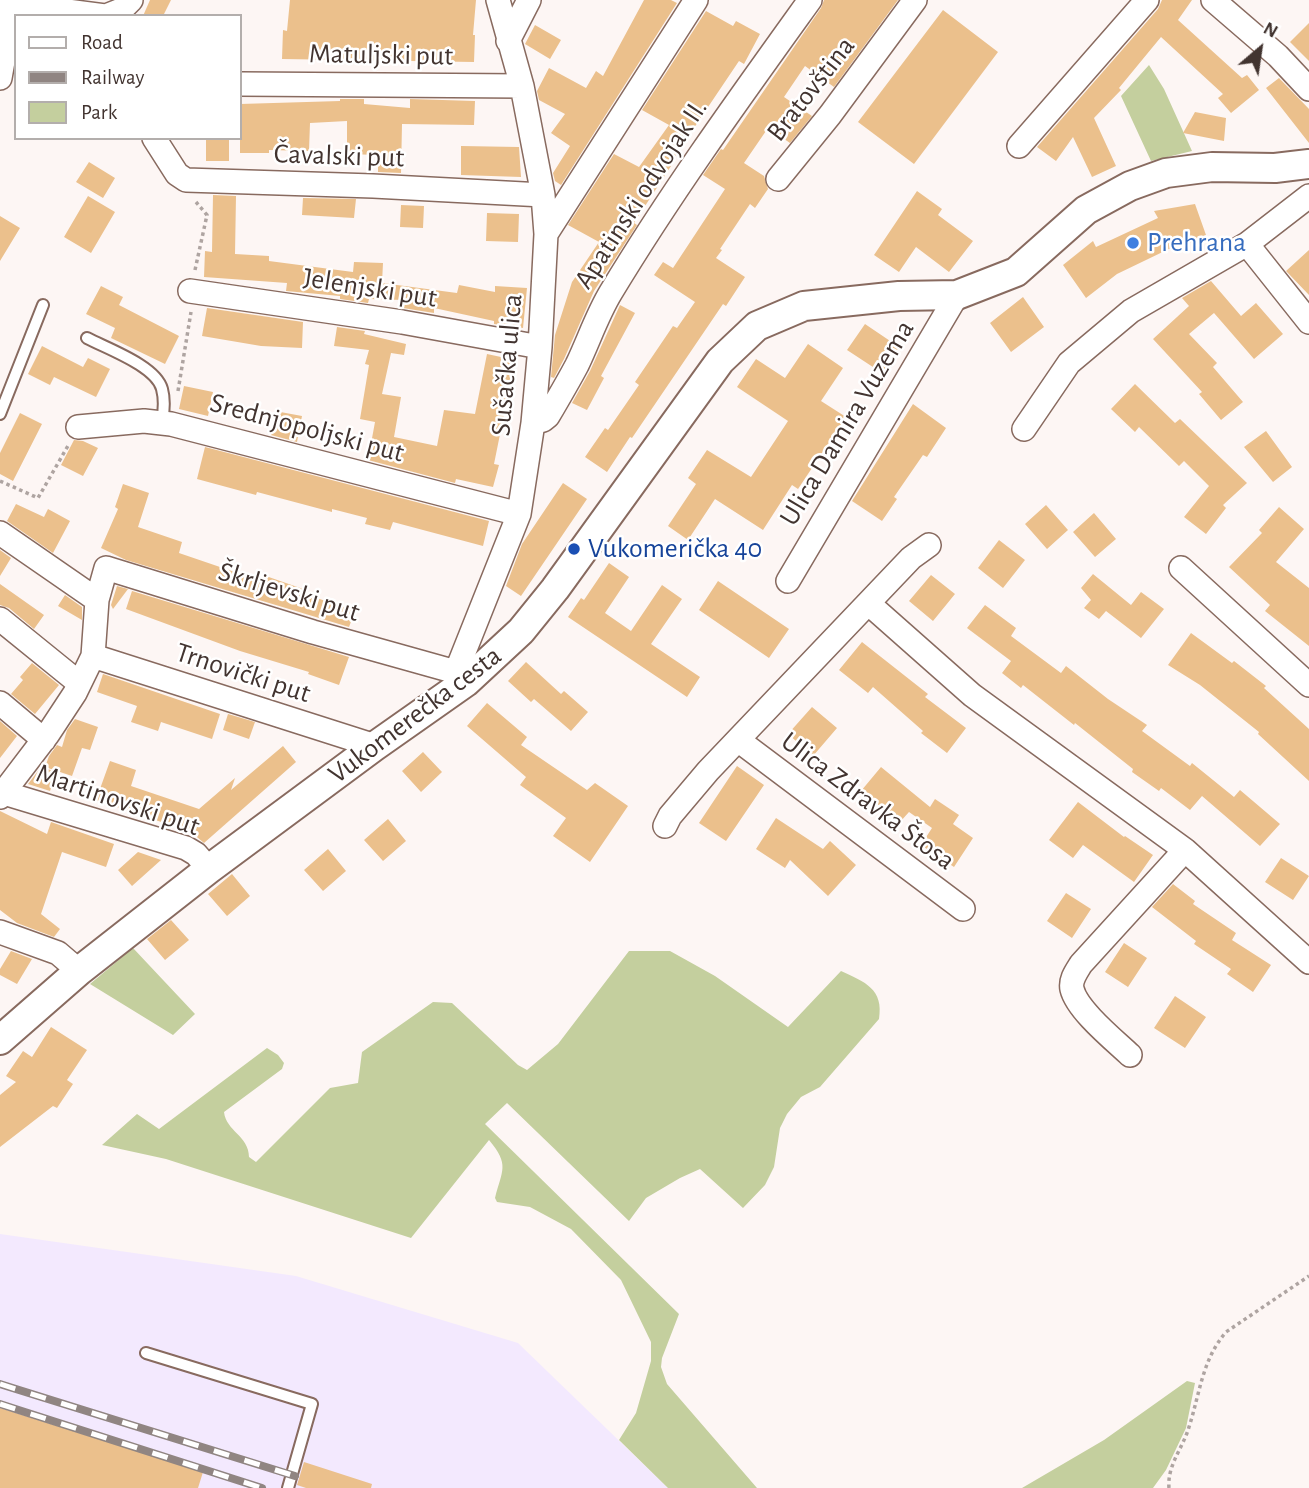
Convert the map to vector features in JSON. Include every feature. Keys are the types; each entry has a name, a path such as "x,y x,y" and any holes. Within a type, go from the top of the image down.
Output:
{"street":[{"path":"110,14 121,10 131,0"},
{"name":"Sušačka ulica","path":"461,677 519,514 534,424 540,347 546,234 543,195 522,86 498,0"},
{"path":"508,41 529,0"},
{"path":"546,234 696,0"},
{"name":"Apatinski odvojak II.","path":"534,424 548,416 578,363 594,322 610,293 658,218 810,0"},
{"name":"Bratovština","path":"778,179 830,115 915,0"},
{"path":"1020,145 1147,0"},
{"path":"1213,0 1278,56 1309,89"},
{"path":"0,78 9,2 91,14"},
{"name":"Matuljski put","path":"242,84 522,86"},
{"name":"Čavalski put","path":"154,140 177,174 186,180 543,195"},
{"name":"Vukomerečka cesta","path":"0,1040 79,971 209,869 375,746 521,631 720,361 757,326 804,306 899,296 957,295 1016,272 1086,210 1130,186 1166,173 1189,168 1238,165 1275,168 1309,164"},
{"path":"1024,429 1069,363 1132,311 1247,244 1309,196"},
{"path":"1247,244 1309,322"},
{"name":"Jelenjski put","path":"190,291 402,322 540,347"},
{"name":"Ulica Damira Vuzema","path":"788,581 957,295"},
{"name":"Srednjopoljski put","path":"78,427 162,422 519,514"},
{"path":"0,533 97,600 93,656 44,740 2,795"},
{"path":"665,826 670,816 738,740 911,558 929,545"},
{"name":"Škrljevski put","path":"97,600 106,568 461,677"},
{"path":"1181,568 1309,685"},
{"path":"868,603 972,695 1185,850 1309,962"},
{"path":"0,619 79,683"},
{"name":"Trnovički put","path":"93,656 375,746"},
{"path":"0,703 44,740"},
{"name":"Ulica Zdravka Štosa","path":"738,740 963,909"},
{"name":"Martinovski put","path":"2,795 186,848 196,854 209,869"},
{"path":"1130,1055 1075,997 1073,976 1185,850"},
{"path":"0,932 58,953 79,971"}],"lane":[{"path":"0,414 43,305"},
{"path":"87,338 155,376 162,387 162,422"},
{"path":"146,1353 312,1404 288,1488"}],"path":[{"path":"0,481 38,498 78,427"},
{"path":"1169,1488 1172,1464 1189,1428 1199,1384 1216,1344 1226,1332 1309,1276"}],"shaded area":[{"path":"0,1234 296,1276 518,1343 668,1488 0,1488"}],"green space":[{"path":"1149,65 1164,89 1192,151 1151,161 1121,96"},
{"path":"133,948 195,1014 173,1035 90,984"},
{"path":"629,951 670,951 715,976 788,1027 841,971 865,983 879,1000 879,1019 820,1087 801,1097 787,1114 780,1128 774,1167 765,1185 743,1208 700,1169 646,1198 629,1221 507,1103 485,1124 679,1314 662,1358 661,1367 667,1384 757,1488 668,1488 619,1440 636,1413 651,1361 651,1342 621,1280 571,1229 530,1207 497,1202 495,1198 503,1168 500,1156 489,1140 411,1238 166,1159 102,1145 137,1114 159,1129 267,1048 284,1063 282,1069 224,1112 229,1124 245,1144 249,1157 256,1162 330,1088 358,1083 362,1052 433,1002 452,1003 518,1065 527,1070 558,1044"},
{"path":"1187,1381 1195,1383 1186,1428 1166,1470 1153,1488 1022,1488 1104,1440"}],"building":[{"path":"150,0 171,0 164,14 144,14"},
{"path":"290,0 476,0 474,62 282,59 283,30 287,31"},
{"path":"644,0 671,0 677,3 561,185 555,181 553,173 570,146 551,133 565,114 539,100 537,91 549,68 586,88 596,71 603,76"},
{"path":"824,0 898,0 834,87 805,66 784,97 812,116 790,143 768,128 744,163 764,176 768,189 755,208 750,204 716,258 745,277 726,306 723,304 607,472 585,457 605,428 608,430 639,385 635,382 673,326 677,328 695,302 654,275 663,262 673,268 725,189 703,175 721,149 723,150"},
{"path":"1162,0 1192,0 1178,20 1242,78 1247,75 1259,90 1231,113 1218,98 1223,94 1161,37 1119,88 1121,90 1094,118 1116,166 1092,177 1073,137 1056,161 1037,147 1158,9"},
{"path":"943,10 998,52 914,164 858,122"},
{"path":"706,11 733,26 736,21 760,34 744,64 739,61 669,165 671,166 634,223 637,225 594,291 564,359 554,378 551,377 555,335 572,282 599,242 568,225 614,154 639,167 669,125 642,110"},
{"path":"1309,23 1309,61 1290,42"},
{"path":"535,25 561,40 550,59 525,44"},
{"path":"1279,78 1309,109 1309,143 1266,88"},
{"path":"364,99 364,104 410,108 410,99 475,101 474,125 402,124 401,173 378,172 378,155 347,154 347,121 310,123 309,151 269,150 269,153 240,153 242,104"},
{"path":"1195,112 1226,118 1224,141 1183,133"},
{"path":"206,140 229,140 229,161 206,161"},
{"path":"461,146 519,147 521,177 461,175"},
{"path":"89,162 115,178 103,198 76,182"},
{"path":"917,191 942,209 938,215 973,241 949,272 916,247 899,272 874,255"},
{"path":"213,195 236,196 235,254 269,256 269,261 353,272 354,262 383,263 382,283 457,293 459,285 495,292 495,286 527,288 523,328 494,324 494,321 434,308 434,313 403,308 404,300 369,299 368,303 340,299 340,296 286,291 287,283 204,277 205,251 212,252"},
{"path":"88,196 115,212 91,253 64,237"},
{"path":"303,198 356,199 354,218 302,215"},
{"path":"1195,204 1206,235 1175,250 1173,247 1117,274 1086,298 1063,265 1093,241 1096,247 1158,218 1154,211"},
{"path":"401,205 424,206 423,228 400,227"},
{"path":"487,213 519,214 518,242 486,241"},
{"path":"0,216 20,228 0,261"},
{"path":"1309,250 1309,295 1286,271"},
{"path":"1211,281 1241,316 1256,303 1283,334 1254,359 1214,313 1189,334 1217,363 1213,367 1243,402 1221,420 1199,394 1202,392 1153,339 1189,306 1182,298"},
{"path":"101,286 123,297 119,305 179,336 165,364 111,338 115,328 86,314"},
{"path":"1023,297 1044,327 1011,352 990,323"},
{"path":"620,305 635,313 601,376 604,378 587,410 572,403"},
{"path":"207,308 303,322 302,348 261,346 202,336"},
{"path":"865,324 899,347 882,373 847,350"},
{"path":"337,327 365,331 364,334 406,344 404,355 391,353 382,394 401,397 394,437 437,446 444,410 475,414 487,354 515,360 494,464 499,465 493,487 456,479 455,483 368,460 375,422 360,419 369,365 365,364 369,350 334,346"},
{"path":"808,344 843,368 821,401 846,417 798,489 792,485 763,530 715,499 688,540 668,526 696,484 688,478 707,450 751,477 788,421 737,387 756,359 785,378"},
{"path":"42,346 83,367 88,358 110,369 96,397 54,377 50,385 28,374"},
{"path":"1135,384 1175,423 1180,419 1247,483 1223,505 1226,508 1206,534 1184,517 1209,486 1184,461 1179,466 1139,427 1135,432 1111,409"},
{"path":"184,386 213,392 208,416 179,409"},
{"path":"913,404 946,428 927,457 923,455 894,497 897,499 882,521 852,501"},
{"path":"275,411 302,416 297,442 271,435"},
{"path":"20,413 42,424 13,481 0,474 0,453"},
{"path":"1266,431 1292,467 1273,482 1244,447"},
{"path":"74,440 98,448 83,476 61,465"},
{"path":"205,447 489,521 483,546 393,522 390,530 365,524 367,518 332,509 332,512 257,492 256,495 197,479"},
{"path":"563,483 587,499 521,596 506,586 522,544"},
{"path":"123,484 149,493 138,527 182,542 179,553 261,581 263,575 306,590 305,594 355,611 349,627 126,560 101,548 118,509 115,507"},
{"path":"16,504 44,517 48,509 70,521 53,553 7,521"},
{"path":"1046,505 1068,530 1047,549 1025,524"},
{"path":"1279,507 1304,529 1276,562 1309,588 1309,646 1265,611 1270,605 1229,567 1262,533 1259,530"},
{"path":"1094,513 1116,539 1095,557 1073,532"},
{"path":"999,540 1025,560 1003,588 978,568"},
{"path":"0,550 11,558 0,576"},
{"path":"609,563 629,577 605,613 631,631 662,585 682,599 651,644 700,677 687,697 568,617 581,598 584,600"},
{"path":"1093,574 1131,605 1141,592 1164,609 1141,638 1106,611 1099,619 1084,608 1091,600 1081,588"},
{"path":"931,575 955,594 933,621 909,601"},
{"path":"718,581 789,629 769,658 699,610"},
{"path":"0,584 44,615 34,629 9,608 0,605"},
{"path":"117,586 128,589 113,609 111,605"},
{"path":"132,591 349,657 339,685 308,674 309,672 240,651 126,609"},
{"path":"65,595 82,607 82,620 58,606"},
{"path":"985,605 1016,628 1011,636 1061,673 1066,666 1147,725 1142,731 1190,766 1192,763 1234,797 1240,790 1280,824 1260,846 1202,796 1190,810 1161,788 1159,791 1132,772 1133,769 1075,723 1074,725 1023,685 1021,688 1002,673 1011,661 967,628"},
{"path":"1191,633 1266,686 1264,688 1309,729 1309,781 1258,734 1259,732 1200,685 1168,665"},
{"path":"862,642 928,694 925,697 966,728 947,753 921,733 923,731 873,687 868,693 839,670"},
{"path":"526,662 561,694 564,691 588,712 571,731 534,699 531,702 508,681"},
{"path":"32,663 59,685 35,714 11,694"},
{"path":"103,674 220,714 212,739 161,722 158,731 131,722 137,706 97,692"},
{"path":"487,703 527,737 521,745 587,790 595,783 628,806 590,862 553,836 566,818 520,785 526,777 467,726"},
{"path":"812,707 837,728 813,756 788,734"},
{"path":"228,714 255,722 249,739 223,730"},
{"path":"75,719 98,727 90,750 82,748 72,776 45,767 57,745 62,747 67,730"},
{"path":"0,721 17,736 0,758"},
{"path":"283,746 296,762 204,843 191,832 96,800 110,761 136,770 131,786 199,809 235,778 231,790"},
{"path":"423,752 442,772 421,792 402,771"},
{"path":"737,766 764,785 726,841 699,823"},
{"path":"41,767 57,772 50,791 28,784"},
{"path":"881,767 930,807 935,799 959,815 953,824 973,838 954,867 921,845 932,828 909,812 900,822 861,791"},
{"path":"1078,802 1153,855 1134,882 1083,845 1073,858 1049,840"},
{"path":"0,811 47,834 51,822 114,844 106,867 62,852 41,914 60,929 54,937 17,923 0,910"},
{"path":"776,818 823,849 830,841 856,865 828,896 790,860 785,868 756,849"},
{"path":"388,819 406,841 383,861 364,840"},
{"path":"328,849 346,871 323,891 304,870"},
{"path":"138,852 161,860 132,886 118,870"},
{"path":"1281,858 1309,876 1293,900 1265,882"},
{"path":"232,874 250,896 227,916 208,894"},
{"path":"1173,884 1195,901 1193,904 1236,933 1232,940 1271,965 1253,992 1227,974 1231,969 1194,944 1196,941 1152,907"},
{"path":"1066,893 1091,909 1072,938 1047,921"},
{"path":"171,920 189,940 165,960 147,939"},
{"path":"1124,943 1147,958 1128,987 1105,972"},
{"path":"11,951 32,959 17,984 0,975 0,969"},
{"path":"1175,996 1206,1017 1185,1048 1154,1028"},
{"path":"51,1027 87,1050 67,1080 73,1084 57,1108 53,1106 0,1147 0,1095 16,1082 6,1076 23,1051 32,1057"},
{"path":"0,1408 203,1472 198,1488 0,1488"},
{"path":"304,1462 372,1484 371,1488 306,1488 297,1485"}],"railway":[{"path":"0,1384 295,1476"},
{"path":"0,1404 262,1488"}],"place":[{"name":"Prehrana","path":"1133,243"},
{"name":"Vukomerička 40","path":"574,549"}]}
